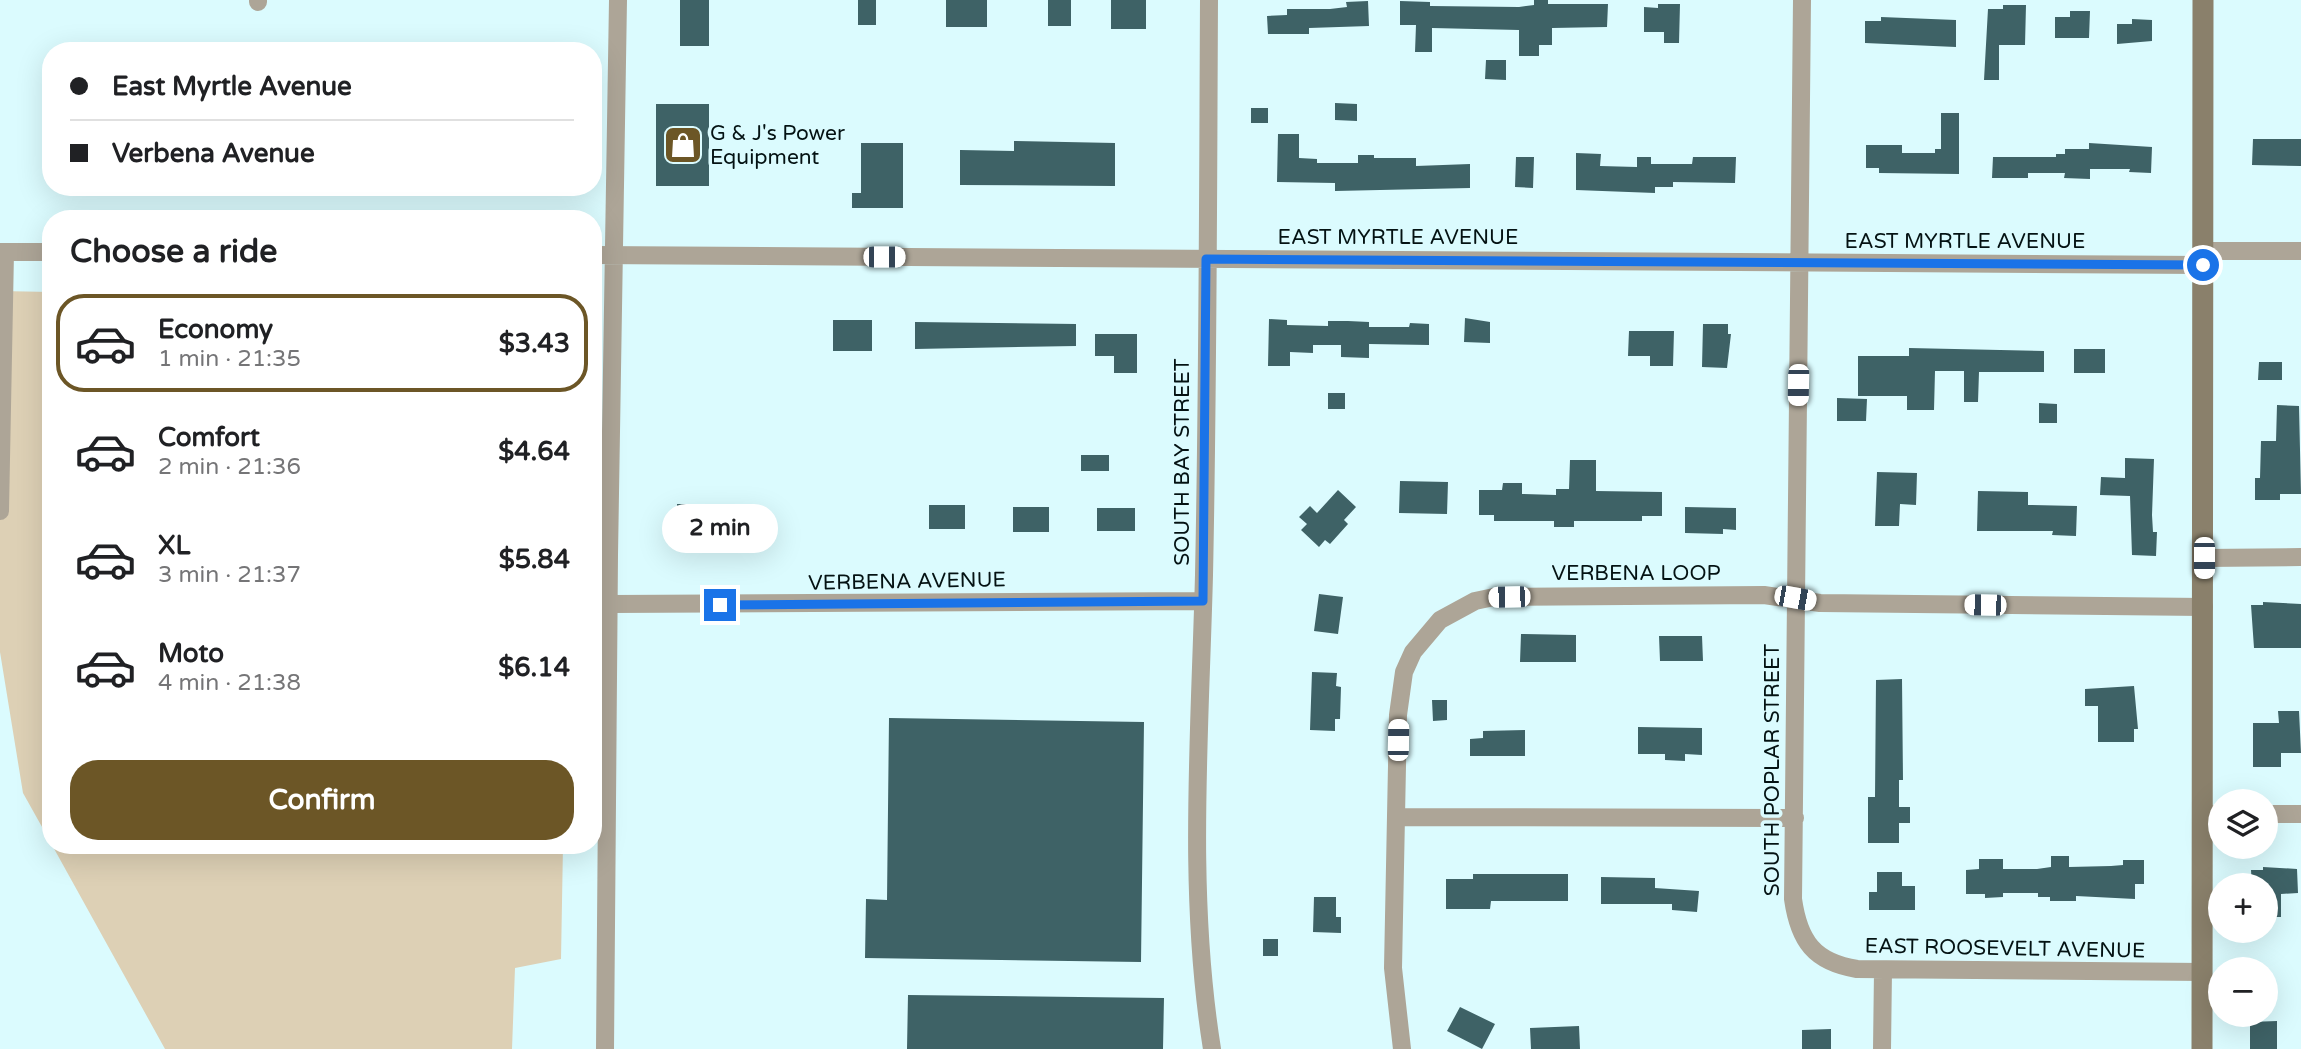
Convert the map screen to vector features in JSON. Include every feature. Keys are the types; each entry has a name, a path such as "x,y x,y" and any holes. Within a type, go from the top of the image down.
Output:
{"street":[{"path":"606,1049 611,604 608,555 618,0"},
{"name":"SOUTH BAY STREET","path":"1209,0 1203,601 1197,876 1200,943 1212,1049"},
{"name":"SOUTH POPLAR STREET","path":"1802,0 1793,899 1796,921 1812,948"},
{"path":"2203,0 2204,607 2211,789"},
{"name":"EAST MYRTLE AVENUE","path":"602,255 1801,263 2203,258 2301,251"},
{"path":"0,511 3,252 42,252"},
{"path":"2204,558 2301,558"},
{"name":"VERBENA LOOP","path":"1402,1049 1394,980 1398,715 1404,672 1413,652 1440,620 1457,609 1494,597 1723,595 1795,598 1820,603 2204,607"},
{"name":"VERBENA AVENUE","path":"611,604 1203,601"},
{"path":"2278,814 2301,814"},
{"path":"1397,817 1795,818"},
{"path":"2202,1049 2209,859"},
{"name":"EAST ROOSEVELT AVENUE","path":"1812,948 1838,966 1883,971 2203,972"},
{"path":"1882,1049 1883,971"}],"shaded area":[{"path":"0,291 42,292 42,827 23,793 0,652"},
{"path":"57,854 563,854 561,959 515,968 512,1049 165,1049"}],"building":[{"path":"680,0 709,0 709,46 680,46"},
{"path":"858,0 876,0 876,25 858,25"},
{"path":"946,0 987,0 987,27 946,27"},
{"path":"1048,0 1071,0 1071,26 1048,26"},
{"path":"1111,0 1146,0 1146,29 1111,29"},
{"path":"1534,0 1548,0 1548,4 1608,4 1607,27 1552,28 1552,45 1539,45 1539,56 1519,56 1519,30 1432,28 1432,52 1415,52 1416,25 1400,25 1400,1 1430,2 1430,6 1519,7 1534,5"},
{"path":"1368,1 1369,26 1309,28 1309,34 1268,34 1267,16 1287,15 1287,9 1330,9 1347,7 1346,2"},
{"path":"1658,4 1680,4 1679,43 1664,43 1664,32 1644,32 1644,7 1658,8"},
{"path":"2003,5 2026,5 2025,45 1999,45 1999,80 1984,80 1988,9 2003,9"},
{"path":"2070,11 2090,11 2089,38 2055,38 2055,17 2070,17"},
{"path":"1881,17 1956,20 1956,47 1865,43 1865,21 1881,21"},
{"path":"2132,19 2152,20 2152,41 2117,44 2117,24 2132,24"},
{"path":"1486,60 1506,60 1506,80 1485,79"},
{"path":"1335,103 1357,104 1357,121 1335,120"},
{"name":"G & J's Power Equipment","path":"656,104 709,104 709,186 656,186"},
{"path":"1251,108 1268,108 1268,123 1251,123"},
{"path":"1941,113 1959,113 1959,174 1879,173 1879,168 1866,168 1866,145 1902,145 1902,153 1935,153 1935,149 1941,149"},
{"path":"1278,134 1299,134 1299,158 1317,159 1317,163 1358,163 1358,155 1374,155 1374,158 1416,158 1416,166 1470,164 1470,188 1335,191 1335,183 1277,182"},
{"path":"2253,139 2301,139 2301,166 2252,165"},
{"path":"1014,141 1115,143 1115,186 960,185 960,150 1014,151"},
{"path":"861,143 903,143 903,208 852,208 852,193 861,193"},
{"path":"2089,143 2152,147 2151,173 2129,172 2130,169 2090,169 2090,179 2064,178 2065,173 2028,173 2028,178 1992,178 1993,157 2056,157 2056,154 2065,154 2065,149 2089,149"},
{"path":"1576,153 1601,154 1600,166 1637,167 1637,157 1651,157 1651,164 1692,164 1693,157 1736,157 1735,183 1673,182 1673,187 1655,187 1655,193 1576,190"},
{"path":"1516,157 1534,157 1533,188 1515,187"},
{"path":"1465,318 1490,322 1490,343 1464,342"},
{"path":"1269,319 1287,320 1287,325 1328,326 1328,321 1369,322 1369,327 1429,324 1429,345 1369,344 1369,358 1341,357 1341,345 1313,345 1313,353 1290,352 1290,366 1268,366"},
{"path":"833,320 872,320 872,351 833,351"},
{"path":"915,322 1076,324 1076,346 915,349"},
{"path":"1703,324 1728,324 1728,334 1731,334 1727,368 1702,367"},
{"path":"1629,331 1674,331 1673,366 1650,366 1650,356 1628,356"},
{"path":"1095,334 1137,334 1137,373 1114,373 1114,356 1095,356"},
{"path":"1909,348 2044,351 2044,372 1979,372 1978,402 1964,402 1964,371 1935,371 1934,410 1907,410 1907,396 1858,396 1858,356 1909,356"},
{"path":"2074,349 2105,349 2105,373 2074,373"},
{"path":"2259,362 2282,362 2282,380 2258,380"},
{"path":"1328,393 1345,393 1345,409 1328,409"},
{"path":"1837,398 1867,399 1866,421 1837,421"},
{"path":"2039,403 2057,404 2057,423 2039,423"},
{"path":"2277,405 2299,406 2301,494 2280,494 2280,500 2255,500 2255,478 2260,478 2261,441 2276,441"},
{"path":"1081,455 1109,455 1109,471 1081,471"},
{"path":"2125,458 2154,459 2152,515 2153,532 2157,532 2156,556 2132,555 2130,496 2100,495 2101,477 2125,478"},
{"path":"1570,460 1596,460 1596,491 1662,492 1662,516 1642,516 1642,521 1574,521 1574,527 1554,527 1554,521 1494,521 1494,515 1479,515 1479,490 1502,490 1503,483 1522,483 1522,494 1556,495 1556,489 1569,489"},
{"path":"1877,472 1917,473 1916,505 1900,504 1899,526 1875,526"},
{"path":"1400,481 1448,482 1447,514 1399,513"},
{"path":"1338,490 1356,507 1344,520 1348,524 1330,544 1325,540 1319,547 1301,530 1307,524 1299,517 1310,506 1317,513"},
{"path":"1978,491 2028,492 2028,505 2077,506 2076,536 2052,535 2053,531 1977,531"},
{"path":"677,504 717,504 717,528 677,528"},
{"path":"929,505 965,505 965,529 929,529"},
{"path":"1013,507 1049,507 1049,532 1013,532"},
{"path":"1685,507 1736,508 1736,530 1723,529 1723,534 1685,533"},
{"path":"1097,508 1135,508 1135,531 1097,531"},
{"path":"1319,594 1343,597 1338,634 1314,631"},
{"path":"2263,602 2301,604 2301,648 2254,648 2251,605 2263,605"},
{"path":"1521,634 1576,635 1576,662 1520,662"},
{"path":"1659,636 1702,636 1703,661 1660,661"},
{"path":"1312,672 1337,673 1336,686 1341,687 1340,719 1335,719 1335,731 1310,730"},
{"path":"1902,679 1903,780 1899,780 1899,807 1910,807 1910,823 1899,823 1899,843 1868,843 1868,797 1875,797 1876,680"},
{"path":"2134,686 2138,729 2134,729 2134,742 2098,742 2098,706 2085,706 2085,689"},
{"path":"1432,700 1447,700 1447,720 1433,721"},
{"path":"2278,711 2299,711 2301,753 2281,753 2281,767 2253,767 2253,723 2279,723"},
{"path":"889,718 1144,722 1141,962 865,958 866,899 887,900"},
{"path":"1638,727 1702,728 1702,755 1685,754 1685,761 1665,760 1665,754 1638,754"},
{"path":"1525,730 1525,756 1470,756 1470,739 1483,738 1483,731"},
{"path":"2051,856 2069,856 2069,867 2123,865 2123,860 2144,860 2144,884 2135,884 2135,899 2076,896 2076,901 2050,901 2050,897 2038,897 2038,893 2003,893 2003,897 1985,898 1985,894 1966,894 1966,870 1979,869 1979,859 2003,859 2003,869 2037,869 2051,867"},
{"path":"2263,867 2297,869 2298,893 2281,894 2281,917 2278,917 2278,873 2251,873 2251,870 2263,870"},
{"path":"1877,872 1902,872 1902,886 1915,886 1915,910 1869,910 1869,892 1877,892"},
{"path":"1473,874 1568,874 1568,901 1491,901 1490,909 1446,909 1446,879 1473,879"},
{"path":"1601,877 1655,878 1655,888 1699,891 1697,912 1672,910 1672,904 1601,904"},
{"path":"1314,897 1336,897 1336,917 1341,917 1341,933 1313,932"},
{"path":"1263,939 1278,939 1278,956 1263,956"},
{"path":"908,995 1164,998 1163,1049 907,1049"},
{"path":"1460,1007 1495,1024 1482,1049 1447,1031"},
{"path":"1579,1026 1580,1049 1531,1049 1530,1028"},
{"path":"2250,1027 2277,1027 2277,1049 2250,1049"},
{"path":"1831,1029 1831,1049 1802,1049 1802,1030"}],"place":[{"name":"G & J's Power Equipment","path":"683,145"}],"route":[{"path":"720,605 1203,601 1206,259 2203,265"}]}
